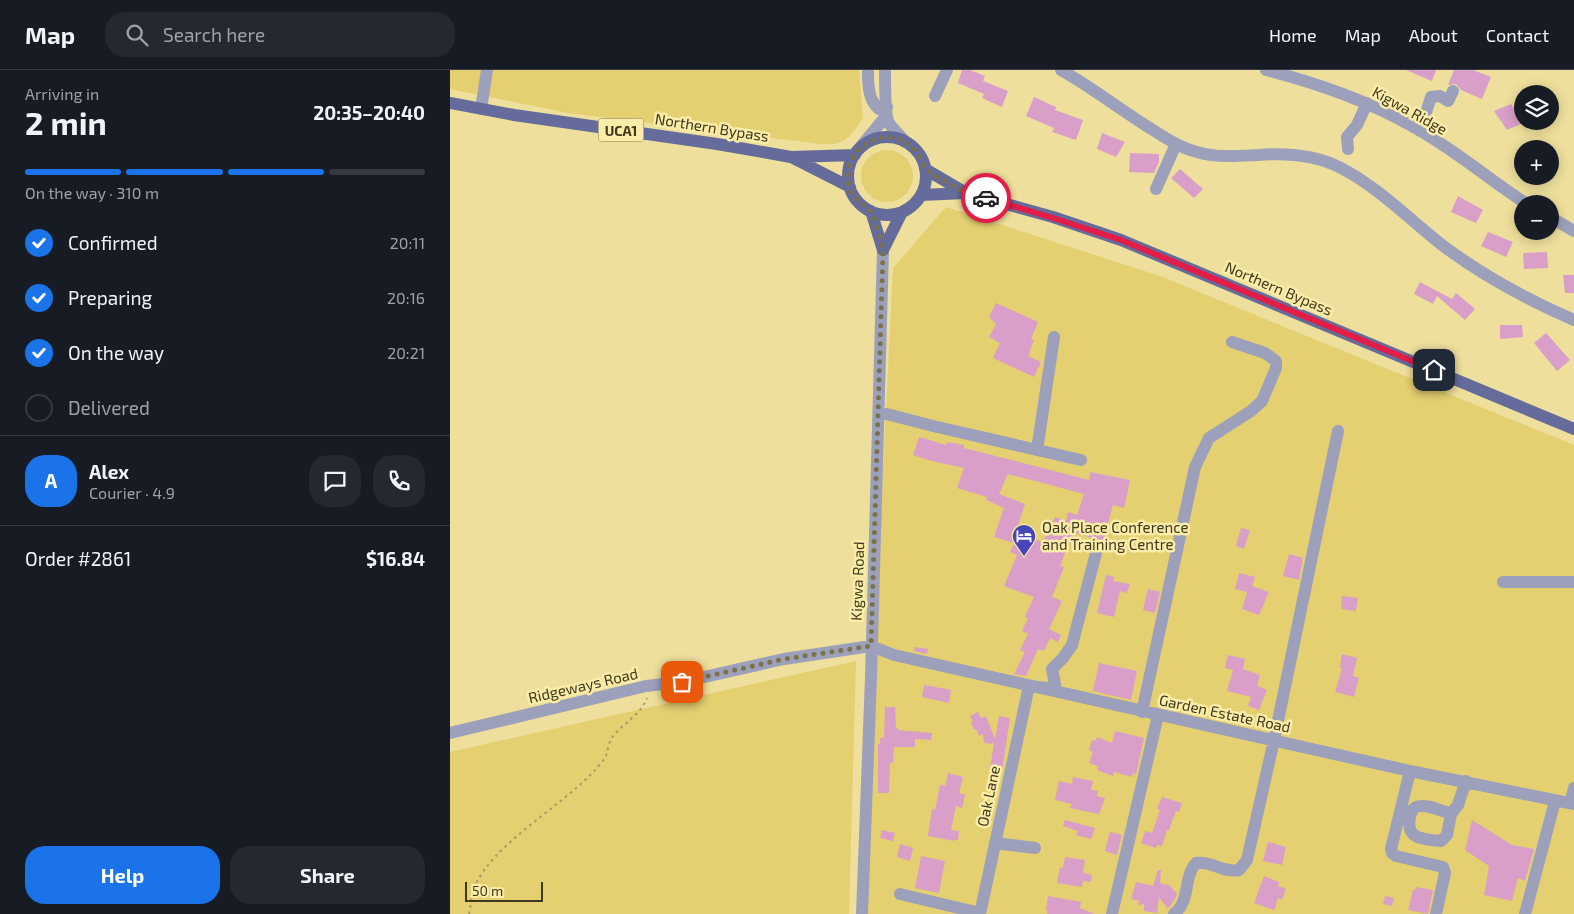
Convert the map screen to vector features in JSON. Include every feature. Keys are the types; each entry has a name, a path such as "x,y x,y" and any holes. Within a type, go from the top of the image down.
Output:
{"main road":[{"name":"Northern Bypass","path":"450,103 791,157"},
{"path":"888,138 905,142 917,152 925,169 926,178 921,195 910,207 902,212 883,215 871,211 857,201 850,187 848,170 856,152 866,143 877,139 888,138"},
{"name":"UCA1","path":"791,157 856,152"},
{"name":"UCA1","path":"791,157 850,187"},
{"path":"925,169 966,193"},
{"name":"Northern Bypass","path":"966,193 1121,240 1574,429"},
{"path":"921,195 966,193"},
{"path":"871,211 883,250"},
{"path":"883,250 902,212"}],"street":[{"path":"480,109 487,70"},
{"path":"868,70 869,90 875,106 879,110 886,112"},
{"path":"885,70 886,112 889,123 905,142"},
{"path":"935,96 947,70"},
{"path":"1061,70 1176,144 1198,153 1225,157 1260,154 1290,155 1328,162 1340,168 1392,204 1442,245 1474,268 1507,287 1574,320"},
{"name":"Kigwa Ridge","path":"1266,70 1304,80 1367,103 1420,131 1514,195"},
{"path":"1420,131 1431,96 1440,96 1448,101 1454,91"},
{"path":"1340,168 1348,149 1347,137 1357,124 1367,103"},
{"path":"856,152 886,112"},
{"path":"1156,189 1176,144"},
{"path":"1559,222 1574,231"},
{"name":"Kigwa Road","path":"862,914 883,250"},
{"path":"1037,450 1054,337"},
{"path":"1142,712 1195,467 1209,438 1251,411 1262,401 1276,368 1276,361 1265,353 1232,342"},
{"path":"879,412 1081,460"},
{"path":"1174,914 1183,904 1192,869 1196,863 1202,862 1231,871 1239,870 1247,860 1274,740 1338,431"},
{"path":"1029,686 1056,689 1052,670 1072,645 1096,554"},
{"path":"1503,582 1574,582"},
{"name":"Garden Estate Road","path":"871,646 894,655 1142,712 1410,771 1572,804"},
{"name":"Ridgeways Road","path":"450,733 646,686 682,682 784,659 871,646"},
{"name":"Oak Lane","path":"980,913 1029,686"},
{"path":"1112,914 1158,715"},
{"path":"1410,771 1391,849 1392,853 1396,856 1443,867 1445,873 1436,914"},
{"path":"1451,814 1458,805 1466,781"},
{"path":"1572,804 1574,788"},
{"path":"1525,914 1555,801"},
{"path":"995,843 1035,848"},
{"path":"900,894 980,913"}],"path":[{"path":"469,914 473,889 480,876 510,842 561,802 593,773 604,758 613,736 643,706 647,699 646,686"}],"shaded area":[{"path":"450,70 859,70 863,118 845,140 835,144 821,144 568,113 450,89"},
{"path":"882,150 892,150 906,157 913,171 913,181 906,195 892,202 882,202 872,198 865,191 861,181 861,171 865,161 872,154"},
{"path":"946,207 1160,276 1574,445 1574,914 861,914 893,268"},
{"path":"856,661 849,914 450,914 450,752"}],"building":[{"path":"962,70 970,70 985,76 983,81 1008,91 1002,107 982,98 984,94 958,83"},
{"path":"1406,70 1436,70 1432,81"},
{"path":"1454,70 1473,70 1491,77 1482,99 1461,90 1456,84 1448,85"},
{"path":"1034,97 1056,107 1055,110 1083,120 1076,140 1052,132 1054,128 1026,116"},
{"path":"1511,104 1514,109 1514,127 1507,130 1494,111"},
{"path":"1102,133 1125,142 1116,157 1097,149"},
{"path":"1130,153 1159,154 1159,162 1154,173 1129,172"},
{"path":"1180,169 1203,189 1194,198 1171,178"},
{"path":"1458,196 1483,210 1476,223 1451,212"},
{"path":"1488,232 1513,242 1506,257 1481,246"},
{"path":"1547,252 1548,268 1524,269 1523,253"},
{"path":"1563,275 1574,275 1574,293 1565,293"},
{"path":"1420,282 1452,299 1456,293 1475,309 1465,320 1437,296 1433,304 1414,294"},
{"path":"996,303 1038,322 1031,339 1034,340 1028,356 1041,362 1034,377 993,358 1000,343 989,337 996,324 989,317"},
{"path":"1500,325 1522,325 1523,337 1500,339"},
{"path":"1546,333 1570,360 1557,371 1534,343"},
{"path":"919,437 946,445 947,442 964,445 964,448 1089,480 1090,472 1130,480 1124,508 1113,505 1102,545 1093,543 1095,539 1075,533 1070,545 1068,545 1060,566 1064,567 1052,597 1062,601 1049,629 1061,635 1058,642 1050,638 1044,651 1038,649 1026,676 1014,674 1025,652 1020,650 1028,634 1022,631 1028,618 1025,617 1034,597 1004,586 1017,555 1010,552 1014,543 994,537 1004,508 986,500 987,497 957,488 964,468 913,455","holes":["1008,474 1084,494 1077,515 1068,512 1066,521 1055,517 1043,542 1015,534 1025,504 999,494"]},
{"path":"1241,528 1250,530 1244,549 1236,546"},
{"path":"1289,554 1303,558 1299,580 1283,576"},
{"path":"1239,573 1255,577 1252,586 1269,592 1259,615 1242,609 1247,592 1235,589"},
{"path":"1106,575 1114,577 1113,581 1130,584 1127,593 1120,591 1114,617 1097,613"},
{"path":"1148,589 1160,592 1155,613 1143,610"},
{"path":"1342,596 1358,598 1356,611 1341,609"},
{"path":"915,647 928,649 927,654 914,651"},
{"path":"1342,654 1357,658 1353,676 1359,678 1354,697 1335,692 1342,668 1340,667"},
{"path":"1228,655 1245,659 1243,669 1260,675 1257,686 1267,690 1259,710 1248,706 1251,697 1227,691 1233,670 1225,668"},
{"path":"1099,663 1137,671 1131,700 1093,691"},
{"path":"924,685 951,690 949,703 922,697"},
{"path":"885,707 895,707 896,728 898,730 932,733 931,740 915,739 915,747 894,747 893,763 890,763 889,793 878,793 878,744 880,744 880,738 884,738"},
{"path":"978,712 981,718 986,716 995,739 999,716 1010,718 1002,771 990,769 994,743 984,743 983,734 979,736 976,729 974,730 971,722 973,721 970,716"},
{"path":"1115,731 1144,738 1136,774 1133,773 1132,777 1114,772 1113,776 1097,770 1098,766 1089,763 1093,752 1089,750 1092,740 1095,741 1097,737 1112,743"},
{"path":"948,773 963,777 959,793 965,795 962,808 956,806 951,830 959,831 958,840 954,841 928,836 932,809 935,810 940,785 945,786"},
{"path":"1073,777 1093,781 1091,790 1098,791 1097,796 1105,798 1099,814 1070,808 1072,804 1055,800 1059,781 1072,784"},
{"path":"1162,797 1182,803 1179,812 1176,811 1169,830 1167,830 1162,846 1157,845 1156,848 1141,843 1145,831 1152,833 1160,810 1157,809"},
{"path":"1065,820 1095,828 1091,839 1076,835 1078,831 1063,826"},
{"path":"1472,820 1512,845 1534,849 1525,881 1518,878 1512,901 1484,895 1489,866 1465,850"},
{"path":"882,830 895,833 893,841 880,838"},
{"path":"1110,832 1122,835 1117,855 1105,851"},
{"path":"1268,842 1286,847 1282,865 1263,861"},
{"path":"900,844 913,848 910,861 897,857"},
{"path":"921,856 945,861 939,893 915,888"},
{"path":"1065,857 1085,860 1083,873 1092,875 1091,882 1083,881 1082,887 1057,883 1060,867 1063,868"},
{"path":"1158,870 1161,870 1160,883 1168,884 1177,894 1168,909 1159,897 1157,913 1144,911 1144,904 1138,905 1139,901 1131,899 1136,882 1153,886"},
{"path":"1264,876 1279,882 1278,886 1286,889 1282,900 1278,898 1274,910 1254,903"},
{"path":"1416,887 1433,890 1428,914 1408,910 1413,890"},
{"path":"1048,896 1081,902 1080,908 1095,914 1047,914"},
{"path":"1385,896 1394,898 1392,906 1383,904"}],"way so far":[{"path":"682,682 784,659 871,646 883,250 871,211 857,201 851,192 848,170 852,159 866,143 877,139 899,140 905,142 917,152 925,169 966,193 986,198"}],"place":[{"name":"Oak Place Conference and Training Centre","path":"1024,557"}],"route":[{"path":"986,198 1121,240 1434,370"}]}
